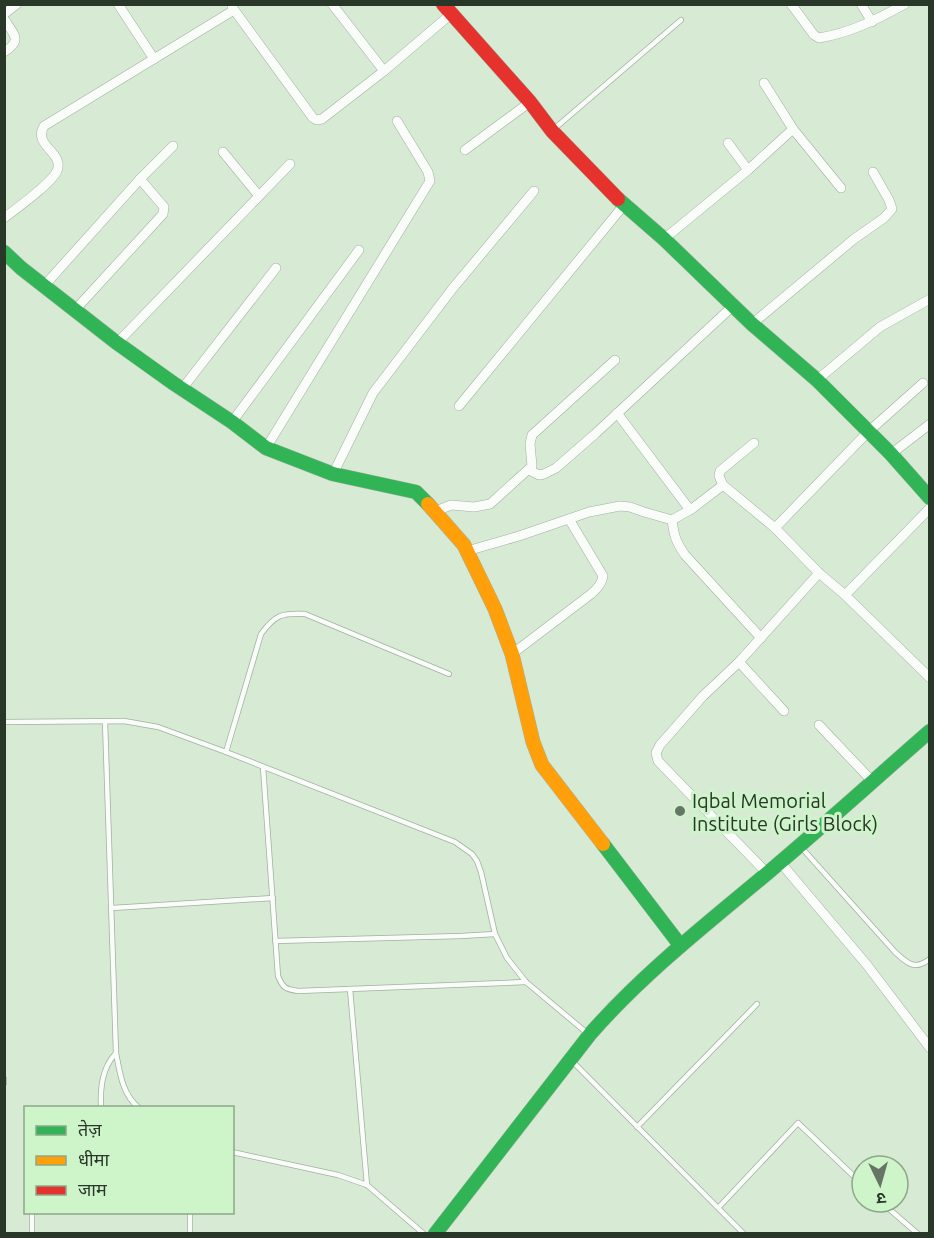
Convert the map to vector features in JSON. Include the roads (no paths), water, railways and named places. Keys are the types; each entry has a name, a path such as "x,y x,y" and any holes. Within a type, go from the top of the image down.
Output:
{"street":[{"path":"4,14 17,4"},
{"path":"118,4 154,59"},
{"path":"332,4 384,71"},
{"path":"792,4 819,38 872,22 905,4"},
{"path":"861,4 872,22"},
{"path":"4,218 51,179 58,169 56,157 41,136 44,126 154,59 232,7 316,120 322,119 384,71 447,9 530,102 552,131 624,206 664,239 752,324 817,380 891,454 930,498"},
{"path":"4,19 16,42 4,52"},
{"path":"764,83 793,129 841,188"},
{"path":"465,150 530,102"},
{"path":"266,448 430,180 428,172 397,121"},
{"path":"664,239 748,170 793,129"},
{"path":"728,143 748,170"},
{"path":"44,286 140,179 173,146"},
{"path":"223,152 259,196"},
{"path":"117,342 290,164"},
{"path":"752,324 892,210 873,172"},
{"path":"75,310 163,214 164,207 140,179"},
{"path":"333,474 373,393 453,288 534,191"},
{"path":"459,406 624,206"},
{"path":"232,422 359,250"},
{"path":"4,252 21,268 117,342 266,448 333,474 416,492 436,511 464,545 495,609 512,654 533,742 542,765 680,945"},
{"path":"182,389 276,268"},
{"path":"817,380 880,327 930,299"},
{"path":"529,470 539,475 556,468 734,305"},
{"path":"436,511 455,505 474,507 490,504 532,466 530,444 532,435 615,360"},
{"path":"775,528 868,432 923,383"},
{"path":"617,413 690,510"},
{"path":"891,454 930,424"},
{"path":"754,443 720,471 718,476 723,485 775,528 930,678"},
{"path":"467,551 589,512 620,506 672,520 690,510 723,485"},
{"path":"845,595 930,508"},
{"path":"512,654 591,594 603,581 603,576 569,519"},
{"path":"672,520 676,542 685,555 761,638"},
{"path":"767,873 658,761 656,755 660,745 703,696 739,662 819,573"},
{"path":"739,662 784,711"},
{"path":"819,725 872,781"},
{"path":"435,1233 589,1035 633,988 930,731"},
{"path":"780,862 867,965 930,1048"}],"lane":[{"path":"552,131 681,20"},
{"path":"226,752 261,634 272,619 288,613 304,614 449,674"},
{"path":"105,721 116,1053 124,1087 131,1101 138,1106"},
{"path":"4,722 124,721 158,727 455,842 472,854 477,861 495,934 507,958 526,982 589,1035"},
{"path":"263,767 278,976 286,989 298,991 526,982"},
{"path":"799,845 906,962 917,965 930,959"},
{"path":"112,908 273,898"},
{"path":"275,941 495,934"},
{"path":"350,989 367,1185"},
{"path":"638,1127 757,1004"},
{"path":"101,1106 100,1094 105,1070 116,1053"},
{"path":"571,1060 744,1233"},
{"path":"719,1207 798,1123 850,1173"},
{"path":"234,1152 338,1175 367,1185 424,1233"},
{"path":"32,1214 32,1233"},
{"path":"190,1214 190,1233"},
{"path":"895,1214 918,1233"}],"place":[{"name":"Iqbal Memorial Institute (Girls Block)","path":"680,811"}]}
